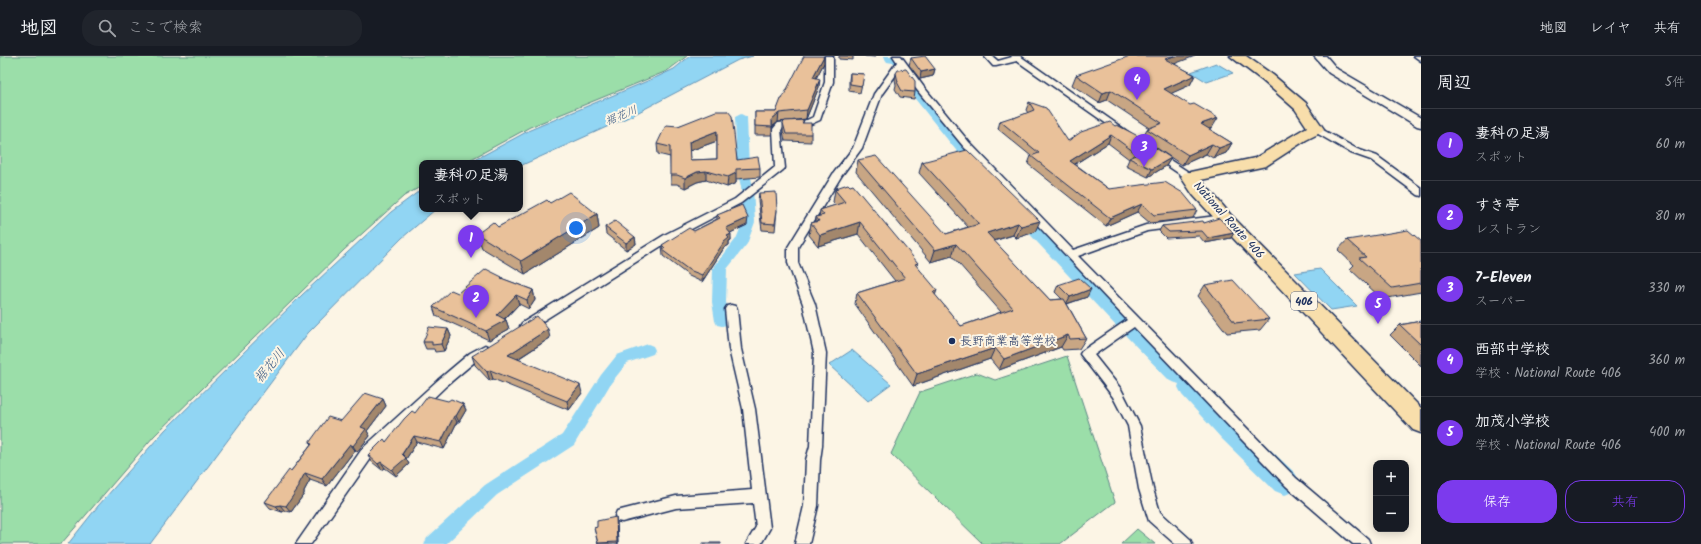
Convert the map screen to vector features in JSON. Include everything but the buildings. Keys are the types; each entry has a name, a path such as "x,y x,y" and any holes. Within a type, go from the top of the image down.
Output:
{"highway":[{"path":"1237,56 1268,78 1301,106 1316,129"},
{"name":"National Route 406","path":"1316,129 1300,137 1260,162 1190,177 1199,191 1224,218 1421,423"}],"street":[{"path":"515,332 670,236 738,201 780,168 778,129 781,124 810,122 817,118 829,82 829,56"},
{"path":"988,56 996,64 1017,57 1132,138"},
{"path":"1320,56 1334,71 1421,123"},
{"path":"1418,56 1421,59"},
{"path":"802,544 812,506 813,460 816,446 820,353 809,304 794,264 793,247 838,174 857,148 878,94 899,60 966,144 1134,321 1291,482 1363,544"},
{"path":"1316,129 1354,152 1374,158 1421,193"},
{"path":"1151,151 1190,177"},
{"path":"1071,255 1146,228 1224,218"},
{"path":"731,309 735,349 749,409 763,528 753,544"},
{"path":"1134,321 1086,354 1117,393 1134,426 1146,489 1154,516 1185,544"},
{"path":"303,544 367,453 442,383 474,356 495,344"},
{"path":"622,516 676,502 759,496"}],"green space":[{"path":"0,56 687,56 667,71 530,127 470,160 419,160 419,188 404,196 344,250 154,436 61,544 0,544"},
{"path":"1067,356 1115,502 1060,544 983,544 891,454 920,392 977,373 995,380"},
{"path":"1137,529 1155,544 1121,544"}],"water":[{"name":"裾花川","path":"690,56 753,56 738,60 631,116 523,165 523,160 475,160 530,130 674,69"},
{"path":"1216,63 1233,73 1207,82 1191,72"},
{"name":"裾花川","path":"419,191 419,212 432,212 402,238 308,333 150,544 68,544 98,506 165,430 302,295 391,212"},
{"path":"1320,269 1357,306 1331,310 1295,273"},
{"path":"852,350 891,384 868,401 829,365"}],"waterway":[{"path":"913,85 986,174"},
{"path":"722,321 719,302 720,268 742,241 749,222 747,187 743,169 741,117"},
{"path":"1014,204 1125,319"},
{"path":"1135,329 1179,374"},
{"path":"433,544 491,490 568,440 606,379 622,359 648,350"},
{"path":"1191,387 1232,431 1285,482"}],"place":[{"name":"西部中学校","path":"1137,100"},
{"name":"7-Eleven","path":"1144,167"},
{"name":"妻科の足湯","path":"471,258"},
{"name":"すき亭","path":"476,318"},
{"name":"加茂小学校","path":"1378,324"},
{"name":"長野商業高等学校","path":"952,341"}]}
